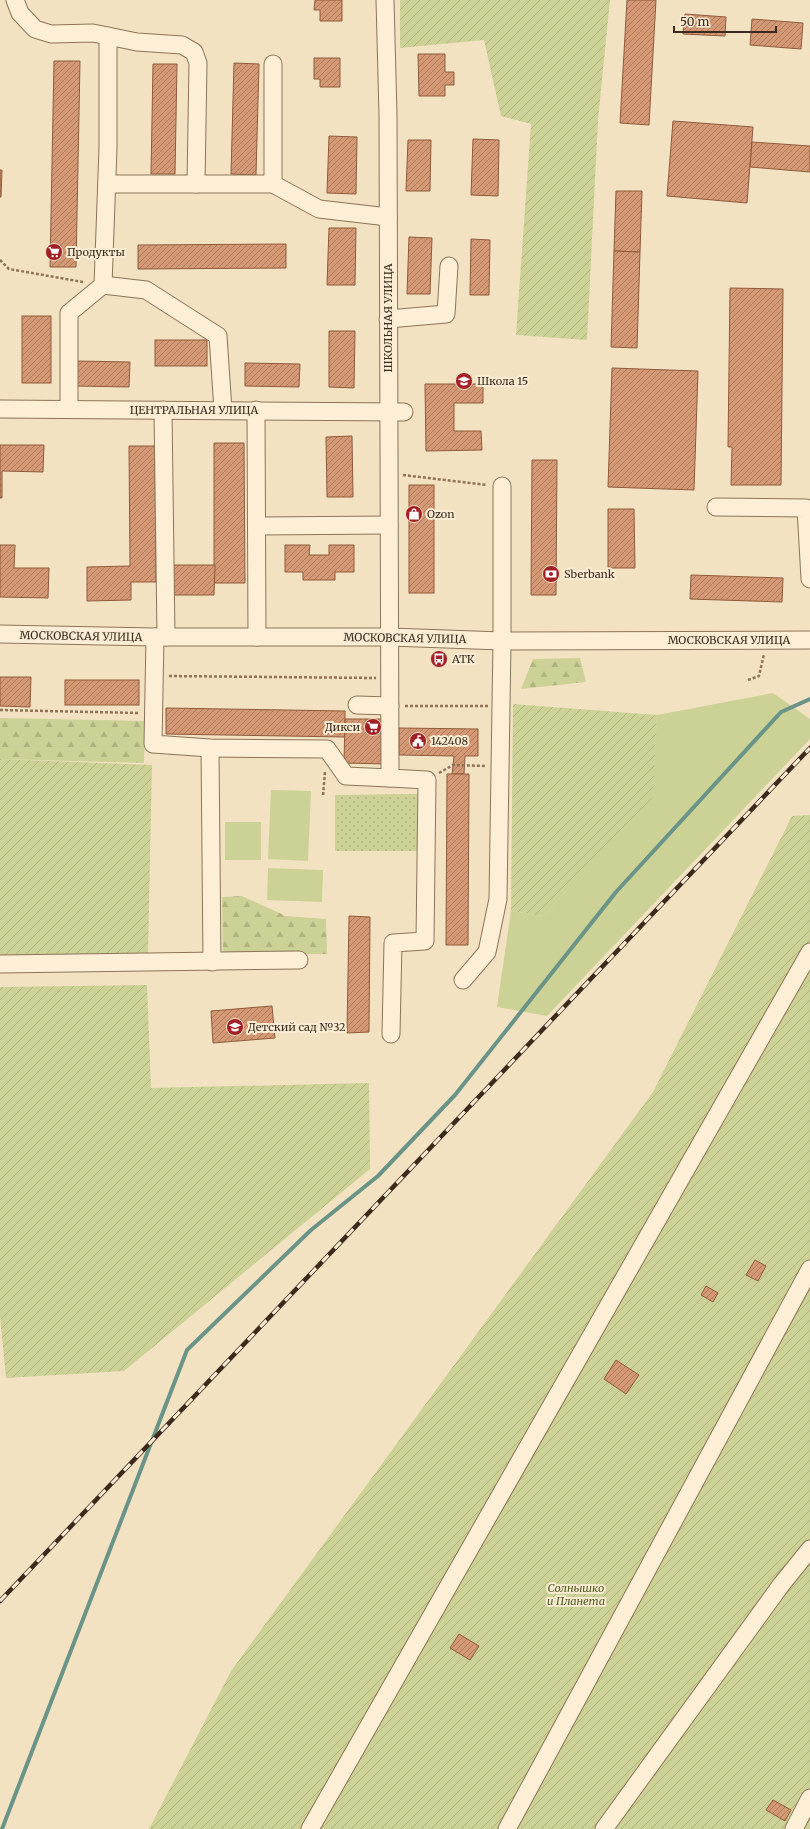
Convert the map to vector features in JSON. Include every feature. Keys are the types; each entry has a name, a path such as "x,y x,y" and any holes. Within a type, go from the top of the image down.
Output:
{"street":[{"path":"15,0 20,13 36,29 51,34 93,34 137,42 182,45 194,52 198,63 196,184"},
{"name":"ШКОЛЬНАЯ УЛИЦА","path":"385,0 388,319 396,411 389,473 390,778"},
{"path":"103,285 107,184 108,36"},
{"path":"273,64 273,184"},
{"path":"107,184 273,184 319,210 388,217"},
{"path":"388,319 446,314 449,266"},
{"path":"69,409 69,313 103,285 146,290 218,336 222,410"},
{"name":"ЦЕНТРАЛЬНАЯ УЛИЦА","path":"0,409 396,411"},
{"path":"163,410 161,637 154,676 153,744 210,748 327,749 346,776 427,780 425,941 394,943 392,1034"},
{"path":"256,410 258,526 257,637"},
{"path":"463,980 487,952 498,899 502,641 502,486"},
{"path":"716,507 806,508 810,579"},
{"path":"258,526 389,525"},
{"name":"МОСКОВСКАЯ УЛИЦА","path":"0,634 161,637 390,637 502,641 810,640"},
{"path":"357,705 390,706"},
{"path":"210,748 212,962"},
{"path":"310,1829 810,952"},
{"path":"0,964 299,960"},
{"path":"507,1829 810,1269"},
{"path":"604,1829 781,1585 810,1549"},
{"path":"794,1829 810,1798"}],"path":[{"path":"0,260 9,269 103,285"},
{"path":"389,473 502,486"},
{"path":"748,680 759,676 765,651"},
{"path":"154,676 390,678"},
{"path":"390,706 501,706"},
{"path":"0,710 153,713"},
{"path":"427,780 453,765 500,767"}],"green space":[{"path":"400,0 610,0 598,120 587,340 516,335 531,124 501,116 484,40 400,48"},
{"path":"580,658 586,682 521,689 533,659"},
{"path":"773,693 810,719 810,739 547,1016 497,1007 511,911 543,916 652,797 657,715"},
{"path":"513,704 657,715 653,797 543,916 511,911"},
{"path":"0,718 145,721 144,763 0,759"},
{"path":"0,759 152,765 148,953 0,958"},
{"path":"271,790 311,791 308,861 268,859"},
{"path":"417,794 417,851 335,851 335,795"},
{"name":"Солнышко и Планета","path":"810,815 810,1829 149,1829 231,1671 653,1092 792,816"},
{"path":"225,822 261,822 261,860 225,860"},
{"path":"268,868 323,870 322,902 267,900"},
{"path":"242,896 286,916 326,919 327,954 223,955 222,897"},
{"path":"147,985 151,1088 369,1083 370,1169 124,1371 6,1378 0,1316 0,987"}],"building":[{"path":"315,0 342,0 342,21 320,21 320,10 314,10"},
{"path":"627,0 656,0 649,125 620,123"},
{"path":"685,14 726,17 725,36 683,34"},
{"path":"752,19 803,23 801,49 750,45"},
{"path":"418,54 445,54 445,72 454,72 454,85 445,85 445,96 419,96"},
{"path":"314,58 340,58 340,87 320,87 320,79 314,79"},
{"path":"54,61 80,61 76,267 50,267"},
{"path":"234,63 259,64 256,175 231,174"},
{"path":"153,64 177,64 175,174 151,174"},
{"path":"673,121 753,127 747,203 667,196"},
{"path":"329,136 357,137 356,194 327,193"},
{"path":"473,139 499,140 498,196 471,195"},
{"path":"408,140 431,140 430,191 406,191"},
{"path":"752,142 810,146 810,172 750,167"},
{"path":"0,170 2,170 1,197 0,197"},
{"path":"616,191 642,191 640,252 614,251"},
{"path":"329,228 356,228 355,285 327,285"},
{"path":"409,237 432,238 430,294 407,294"},
{"path":"471,239 490,240 489,295 470,295"},
{"path":"286,244 286,268 138,269 138,245"},
{"path":"614,251 640,252 637,348 611,347"},
{"path":"730,288 783,289 781,485 731,485 732,447 728,447"},
{"path":"22,316 51,316 51,383 22,383"},
{"path":"329,331 355,331 354,388 329,387"},
{"path":"155,340 207,340 207,366 155,366"},
{"path":"77,361 130,362 129,387 76,386"},
{"path":"245,363 300,364 299,387 245,386"},
{"path":"612,368 698,371 694,490 608,487"},
{"path":"425,384 483,384 483,403 454,403 454,431 481,431 482,450 426,451"},
{"path":"352,436 353,497 327,497 326,437"},
{"path":"214,443 244,443 245,583 214,583"},
{"path":"0,445 44,445 43,472 2,471 2,498 0,498"},
{"path":"129,446 155,446 156,582 131,582 131,600 87,601 87,567 130,566"},
{"path":"532,460 557,460 556,595 531,595"},
{"path":"409,485 434,485 434,593 409,593"},
{"path":"608,509 634,509 635,568 608,568"},
{"path":"0,545 15,545 14,568 49,568 48,598 0,597"},
{"path":"285,545 310,545 309,555 329,555 329,545 354,545 354,572 335,572 335,580 303,580 303,572 285,572"},
{"path":"172,565 215,565 214,595 172,595"},
{"path":"691,575 783,578 782,602 690,599"},
{"path":"0,677 31,677 30,707 0,706"},
{"path":"65,680 139,680 139,705 65,705"},
{"path":"166,708 345,711 345,737 166,734"},
{"path":"345,719 386,719 385,764 344,763"},
{"path":"399,728 478,729 478,756 465,756 464,774 452,774 454,756 399,755"},
{"path":"447,774 469,774 468,945 446,945"},
{"path":"349,916 370,917 369,1032 347,1033"},
{"path":"272,1006 275,1038 213,1043 211,1011"},
{"path":"755,1260 766,1266 758,1281 746,1275"},
{"path":"706,1286 718,1293 713,1302 701,1295"},
{"path":"616,1360 639,1375 626,1394 604,1379"},
{"path":"459,1634 479,1646 470,1660 450,1648"},
{"path":"773,1800 791,1810 785,1821 766,1810"}],"waterway":[{"path":"2,1829 187,1350 311,1230 378,1176 455,1095 616,892 781,712 810,699"}],"railway":[{"path":"0,1601 810,748"}],"place":[{"name":"Продукты","path":"54,252"},
{"name":"Школа 15","path":"464,381"},
{"name":"Ozon","path":"414,514"},
{"name":"Sberbank","path":"551,574"},
{"name":"АТК","path":"439,659"},
{"name":"Дикси","path":"373,727"},
{"name":"142408","path":"418,741"},
{"name":"Детский сад №32","path":"235,1027"}]}
